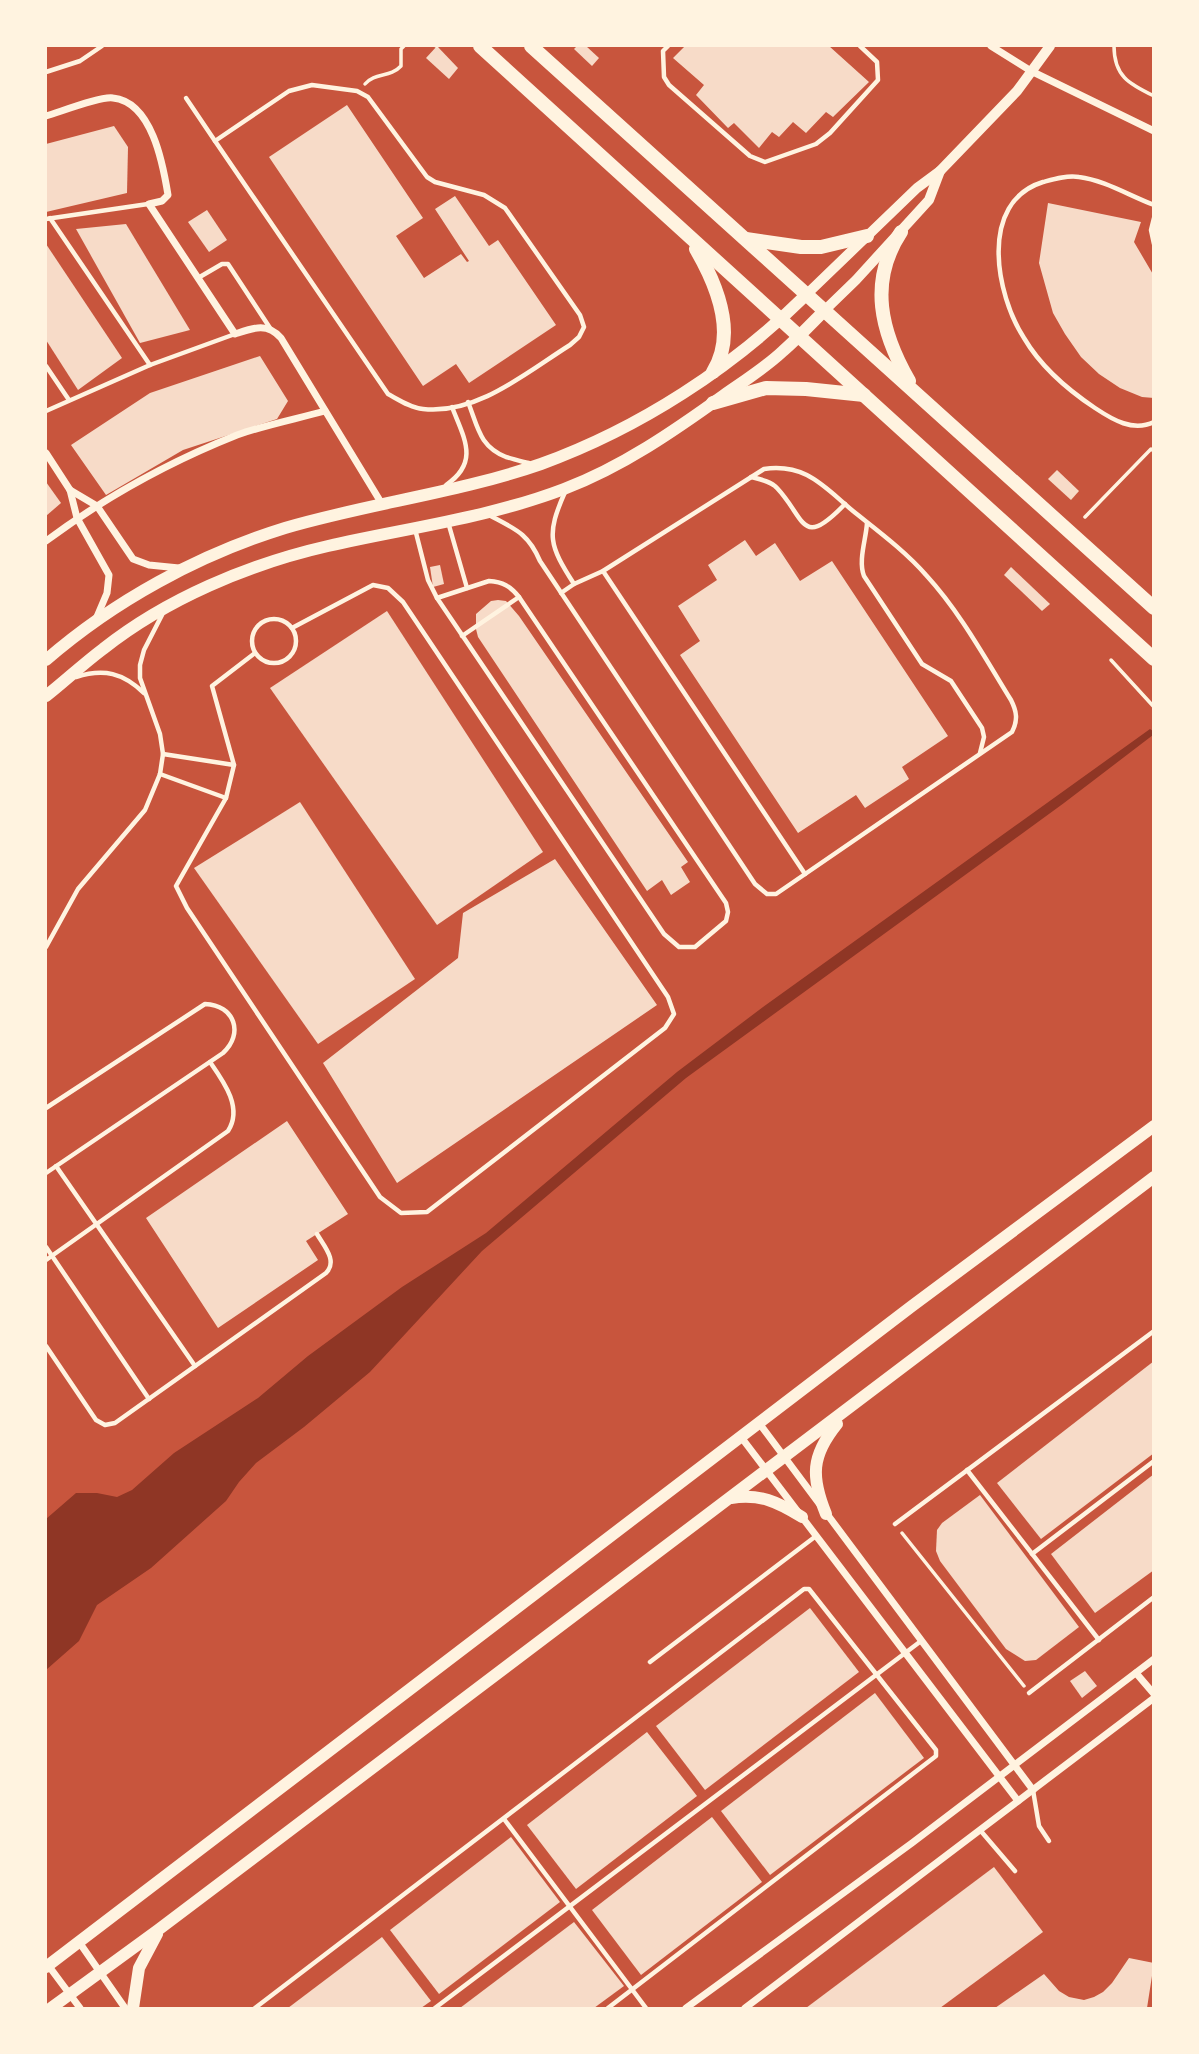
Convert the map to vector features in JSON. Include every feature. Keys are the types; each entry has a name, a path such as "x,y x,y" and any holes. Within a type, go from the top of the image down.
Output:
{"main road":[{"path":"480,46 1153,659"},
{"path":"531,46 1153,608"},
{"path":"901,232 889,250 884,266 882,308 887,335 895,355 917,394"},
{"path":"689,236 706,266 722,313 725,342 713,372"},
{"path":"746,239 811,247 843,243 867,236"},
{"path":"46,660 94,623 183,569 237,544 285,528 470,486 544,463 593,443 668,403 713,372 766,334 807,294"},
{"path":"46,696 104,648 166,609 272,562 326,546 486,513 567,488 635,454 713,403 769,363 825,310"},
{"path":"713,403 766,388 864,395"},
{"path":"47,1966 1153,1126"},
{"path":"51,2008 1152,1179"},
{"path":"827,1514 817,1493 815,1470 825,1438 848,1410"},
{"path":"730,1498 758,1496 785,1506 802,1517"},
{"path":"133,2008 139,1968 158,1930"}],"street":[{"path":"991,46 1031,71 1153,131"},
{"path":"807,294 916,188 940,171 1017,91 1050,46"},
{"path":"46,116 111,97 134,106 154,137 163,160 168,195 162,201 149,204 235,334 256,327 270,328 281,338 382,504"},
{"path":"825,310 929,200 940,171"},
{"path":"46,541 77,518 160,470 239,435 324,411"},
{"path":"46,453 70,490 77,518 109,575 107,593 94,623"},
{"path":"70,490 97,506 134,559 149,565 183,569"},
{"path":"759,1423 1033,1790"},
{"path":"741,1437 1018,1801"},
{"path":"687,2008 1153,1660"},
{"path":"746,2008 1153,1696 1136,1673"},
{"path":"78,1941 125,2008"},
{"path":"47,1966 80,2008"}],"lane":[{"path":"46,72 80,61 102,46"},
{"path":"668,46 663,51 664,77 669,85 750,156 765,162 816,144 830,133 878,80 877,62 860,46"},
{"path":"186,98 215,141 388,394 421,409 452,407 484,398 579,337 584,327 580,315 505,208 484,195 427,177 368,97 360,93 312,85 300,86 215,141"},
{"path":"1153,205 1098,182 1078,177 1055,178 1033,185 1009,206 998,251 1000,276 1008,303 1023,338 1041,361 1071,392 1103,414 1129,426 1153,422"},
{"path":"149,204 48,218 150,365"},
{"path":"1153,218 1153,244"},
{"path":"198,279 222,264 228,264 270,328"},
{"path":"46,411 150,365 235,334"},
{"path":"46,366 69,400"},
{"path":"468,402 482,440 489,448 522,463 544,463"},
{"path":"433,494 457,478 465,465 467,445 452,407"},
{"path":"486,513 523,533 528,539 561,593 760,890 767,894 776,894 1012,732 1017,723 1017,711 960,618 933,583 905,554 805,473 778,467 764,469 603,570 561,593"},
{"path":"750,477 776,487 800,522 810,527 820,527 827,523 845,505"},
{"path":"567,488 551,529 559,561 574,584"},
{"path":"448,522 467,588"},
{"path":"867,522 867,538 861,566 864,576 922,664 951,681 982,728 984,737 980,754"},
{"path":"415,529 428,580 437,598 664,934 679,947 695,947 719,929 726,921 726,903 512,588 501,582 489,581 437,598"},
{"path":"603,570 805,874"},
{"path":"255,653 212,686 234,765 226,798 176,886 187,908 380,1197 401,1213 427,1212 666,1028 674,1014 668,997 402,601 388,588 373,585 292,628"},
{"path":"462,636 519,597"},
{"path":"46,947 78,890 145,810 160,774 163,754 155,714 140,678 144,650 166,609"},
{"path":"280,620 292,628 295,649 286,659 273,663 260,659 255,653 252,638 254,631 264,621 280,620"},
{"path":"62,683 93,673 104,673 130,680 145,694"},
{"path":"163,754 234,765"},
{"path":"160,774 226,798"},
{"path":"46,1108 205,1004 213,1004 222,1009 235,1026 235,1038 230,1046 210,1062 46,1173"},
{"path":"46,1261 228,1131 233,1116 230,1097 210,1062"},
{"path":"56,1166 195,1366"},
{"path":"46,1346 96,1420 105,1425 115,1423 331,1268 330,1255 317,1234"},
{"path":"46,1247 149,1399"},
{"path":"895,1524 1153,1331"},
{"path":"1032,1554 1153,1461"},
{"path":"967,1470 1099,1640"},
{"path":"650,1661 817,1536"},
{"path":"255,2008 804,1589 809,1590 936,1750 936,1756 608,2008"},
{"path":"1030,1693 1153,1597"},
{"path":"435,2008 921,1641"},
{"path":"1033,1790 1039,1826 1049,1841"},
{"path":"504,1818 646,2008"},
{"path":"980,1830 1015,1871"}],"path":[{"path":"360,93 367,80 396,72 401,66 401,49 404,46"},
{"path":"1114,46 1116,68 1137,88 1153,96"},
{"path":"1085,517 1151,449 1153,451"},
{"path":"1111,660 1153,707"},
{"path":"895,1524 1030,1693"}],"shaded area":[{"path":"1150,729 1153,735 1064,803 686,1078 482,1251 370,1372 256,1463 226,1501 151,1568 97,1605 79,1641 46,1670 46,1519 76,1493 117,1497 132,1490 174,1453 258,1398 308,1356 402,1287 486,1233 677,1072 763,1007"}],"building":[{"path":"437,46 458,68 449,79 426,58"},
{"path":"577,46 586,46 599,58 592,66 574,49"},
{"path":"685,46 829,46 869,82 833,117 826,112 806,133 793,122 779,137 772,132 759,148 734,123 728,128 696,95 704,85 673,58"},
{"path":"347,105 423,218 396,236 424,278 461,254 469,261 435,209 455,196 489,246 498,240 556,325 469,383 456,364 423,386 269,157"},
{"path":"114,126 128,147 127,193 46,212 46,144"},
{"path":"1048,203 1141,222 1134,242 1154,276 1154,398 1142,397 1120,388 1099,374 1081,357 1053,313 1039,263"},
{"path":"207,210 227,240 209,252 188,222"},
{"path":"126,224 190,330 140,343 76,229"},
{"path":"46,244 122,358 78,390 46,340"},
{"path":"260,356 288,401 277,419 183,450 106,495 71,445 150,393"},
{"path":"1057,470 1079,491 1071,500 1048,479"},
{"path":"46,482 61,503 46,516"},
{"path":"745,540 756,556 775,543 800,581 832,561 948,736 902,767 909,779 865,808 856,795 798,833 680,655 700,641 678,606 717,580 708,565"},
{"path":"440,565 444,584 433,587 430,567"},
{"path":"1011,567 1050,604 1042,611 1004,575"},
{"path":"491,601 506,601 519,616 688,862 681,867 690,882 671,895 662,880 647,891 478,637 476,614"},
{"path":"387,611 543,852 437,925 270,688"},
{"path":"300,802 415,979 318,1044 194,868"},
{"path":"555,859 657,1005 397,1183 323,1063 458,958 463,913"},
{"path":"287,1121 348,1214 306,1241 318,1260 218,1328 146,1218"},
{"path":"1154,1361 1154,1453 1041,1539 997,1483"},
{"path":"1154,1474 1154,1570 1095,1613 1051,1554"},
{"path":"980,1495 1079,1627 1036,1660 1025,1661 1006,1649 940,1561 936,1551 937,1530 942,1523"},
{"path":"810,1608 859,1672 705,1790 656,1726"},
{"path":"1085,1671 1097,1686 1082,1698 1070,1681"},
{"path":"875,1693 924,1758 770,1875 721,1811"},
{"path":"647,1732 697,1796 576,1889 527,1825"},
{"path":"712,1817 762,1882 641,1975 592,1910"},
{"path":"511,1837 560,1902 439,1994 390,1930"},
{"path":"994,1867 1043,1932 940,2008 806,2008"},
{"path":"574,1922 624,1986 594,2008 460,2008"},
{"path":"382,1937 431,2001 421,2008 288,2008"},
{"path":"1129,1958 1154,1963 1147,2008 995,2008 1044,1974 1059,1991 1069,1997 1084,2000 1094,1997 1112,1983"}]}
